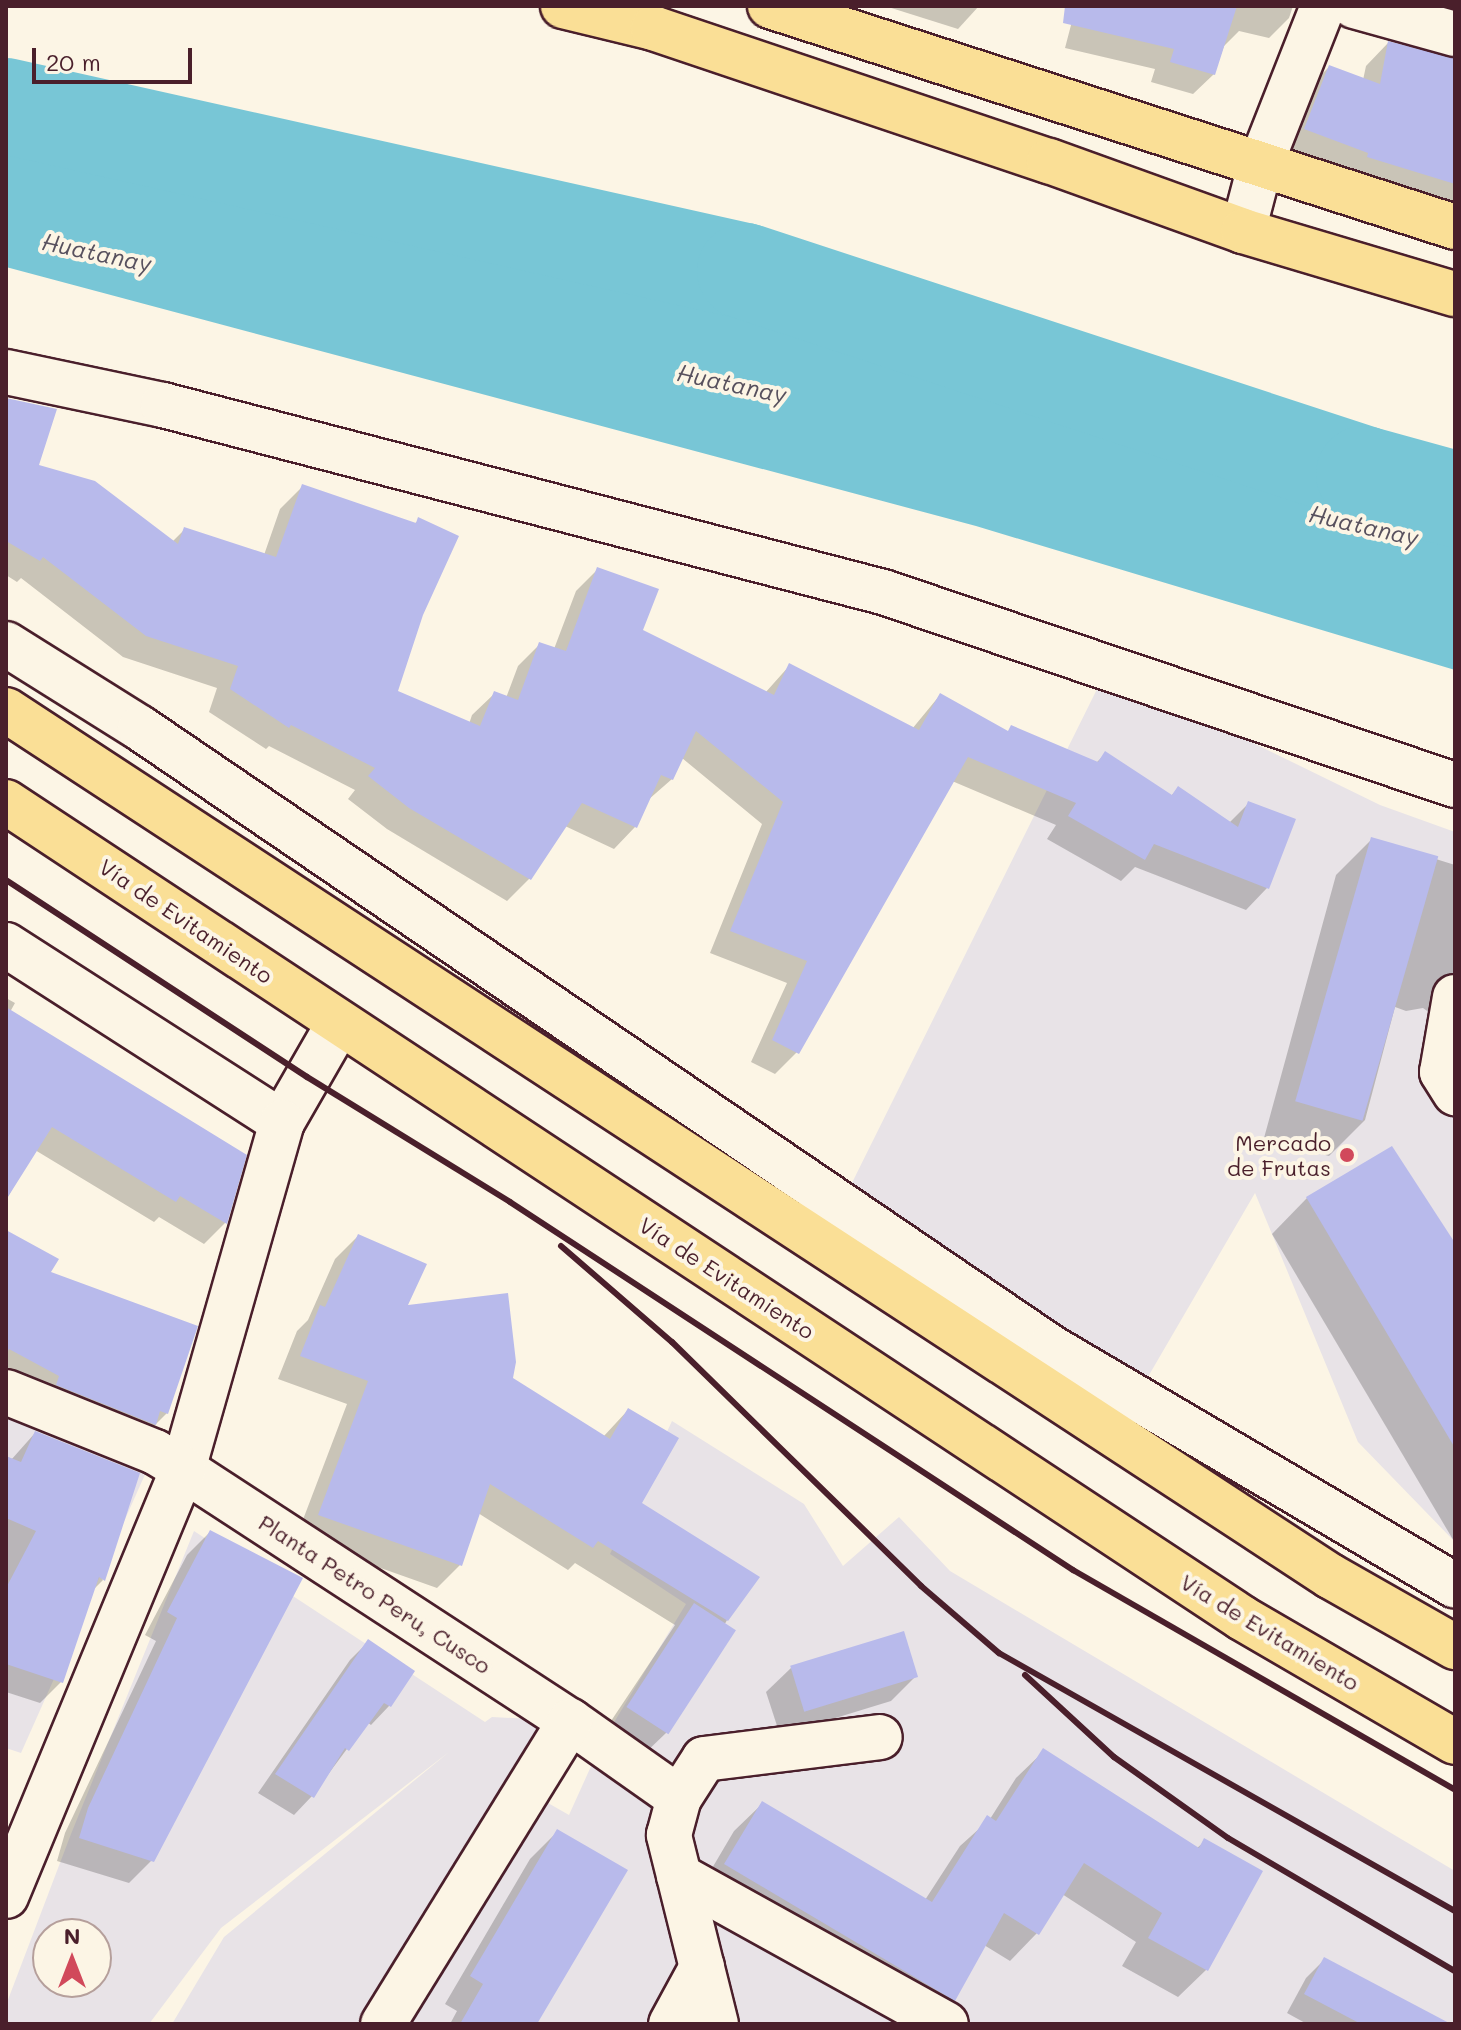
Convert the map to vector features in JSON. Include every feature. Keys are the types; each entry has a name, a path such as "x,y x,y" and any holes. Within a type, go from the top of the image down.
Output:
{"main road":[{"path":"563,6 653,28 1049,161 1243,231 1455,294"},
{"path":"770,6 1455,227"},
{"path":"6,710 1040,1362 1330,1576 1455,1647"},
{"name":"Vía de Evitamiento","path":"6,802 1242,1618 1455,1742"}],"street":[{"path":"1243,231 1260,166 1323,6"},
{"path":"1354,6 1455,34"},
{"path":"6,372 179,409 883,592 1455,785"},
{"path":"6,644 140,728 1040,1362 1455,1586"},
{"path":"6,945 282,1122"},
{"path":"1453,1013 1442,1072 1455,1093"},
{"path":"6,1896 17,1837 183,1469 282,1122 339,1023"},
{"name":"Planta Petro Peru, Cusco","path":"6,1392 155,1452 570,1721 679,1798"},
{"path":"383,2024 570,1721"},
{"path":"716,2024 669,1835 679,1798 704,1759 880,1737"},
{"path":"679,1876 946,2024"},
{"path":"671,2024 702,1967"}],"shaded area":[{"path":"1106,671 1380,805 1455,832 1455,1542 1358,1442 1255,1193 1145,1382 840,1207"},
{"path":"6,1395 155,1452 21,1753 6,1748"},
{"path":"672,1421 804,1504 843,1566 899,1517 950,1571 1455,1871 1455,2024 382,2024 541,1799 569,1815 602,1742 686,1604 610,1554"},
{"path":"194,1531 485,1722 492,1717 570,1721 369,2024 172,2024 224,1937 449,1752 221,1928 149,2024 6,2024 6,2005 32,1937 32,1998 112,1998 112,1918 39,1918"}],"water":[{"name":"Huatanay","path":"6,106 745,271 1364,474 1455,499 1455,670 976,526 6,267"}],"building":[{"path":"1065,6 1237,6 1215,75 1170,62 1174,49 1063,23"},
{"path":"1388,41 1455,58 1455,184 1367,157 1368,153 1304,129 1329,65 1380,84"},
{"path":"6,398 57,409 39,465 95,481 178,544 184,527 276,557 302,484 416,523 418,517 459,536 423,615 398,691 480,726 494,691 518,700 539,642 566,651 597,567 659,589 643,630 774,695 789,663 919,730 940,693 1008,731 1011,725 1098,762 1105,751 1172,795 1178,786 1238,827 1248,801 1296,819 1269,889 1154,844 1145,860 1068,816 1076,803 968,757 799,1054 772,1040 807,961 730,931 783,802 696,731 673,780 661,775 637,828 582,803 531,880 409,808 368,776 375,768 291,725 289,728 230,689 238,666 146,636 43,557 40,561 6,541"},
{"path":"1371,837 1438,856 1362,1121 1295,1101"},
{"path":"6,1007 247,1155 227,1224 180,1196 176,1202 52,1127 6,1200"},
{"path":"1392,1146 1455,1243 1455,1448 1306,1197"},
{"path":"6,1230 59,1259 51,1272 198,1326 168,1414 160,1411 156,1425 56,1385 59,1376 9,1349 6,1355"},
{"path":"358,1234 427,1264 408,1305 508,1293 516,1362 513,1378 610,1439 628,1408 679,1438 642,1503 760,1577 728,1621 598,1541 593,1548 490,1484 462,1566 318,1515 368,1381 300,1356 320,1305 325,1307"},
{"path":"35,1431 140,1473 105,1581 99,1577 63,1683 6,1664 6,1588 36,1531 6,1518 6,1456 21,1462"},
{"path":"210,1530 303,1578 154,1862 79,1838 88,1808 177,1618 167,1612"},
{"path":"694,1603 736,1630 668,1734 626,1707"},
{"path":"904,1631 918,1677 804,1712 790,1666"},
{"path":"368,1639 415,1671 391,1707 384,1703 349,1751 345,1748 314,1798 275,1774"},
{"path":"1043,1748 1199,1848 1204,1838 1263,1871 1208,1971 1148,1938 1162,1913 1084,1863 1039,1935 1004,1913 955,2001 724,1864 762,1801 932,1902 987,1815 996,1821"},
{"path":"557,1829 628,1870 537,2024 460,2024 483,1984 470,1976"},
{"path":"1324,1957 1451,2024 1361,2024 1304,1994"}],"waterway":[{"path":"6,106 745,271 1364,474 1455,499"}],"railway":[{"path":"6,880 307,1077 510,1202 1073,1570 1455,1790"},
{"path":"561,1246 672,1342 921,1586 999,1653 1455,1911"},
{"path":"1025,1675 1114,1757 1228,1838 1455,1971"}],"place":[{"name":"Mercado de Frutas","path":"1347,1155"}]}
